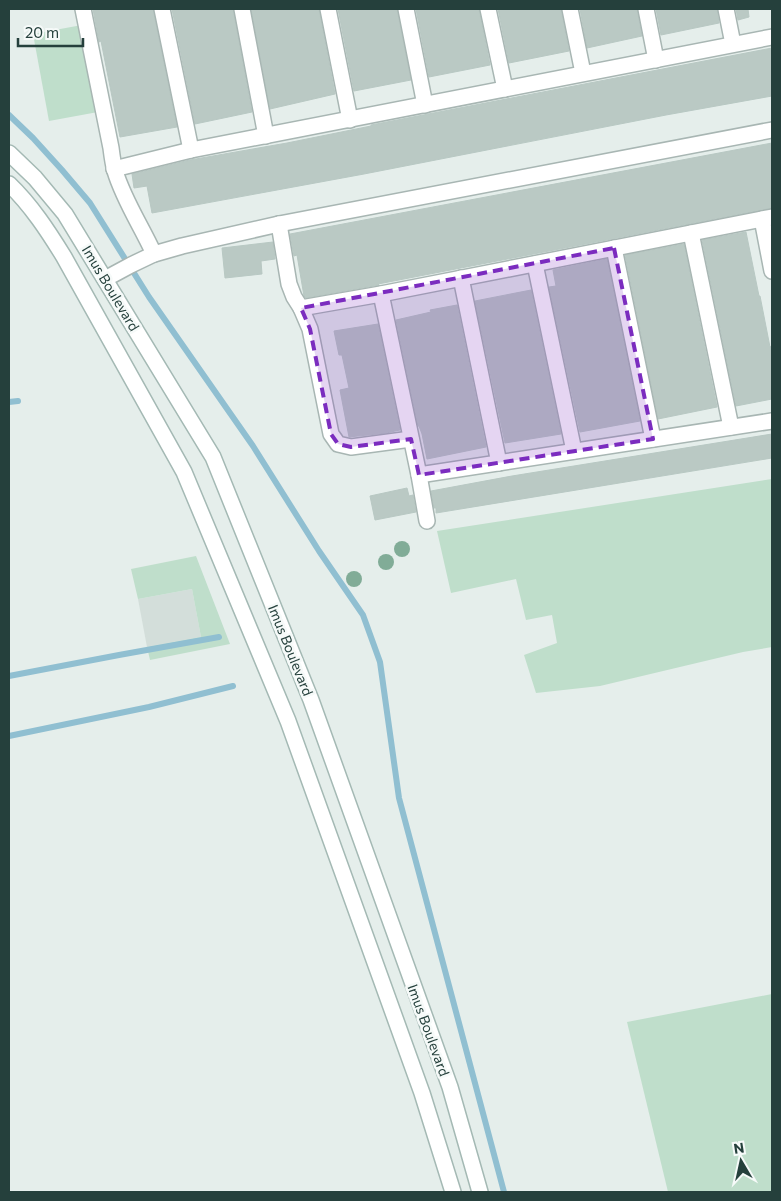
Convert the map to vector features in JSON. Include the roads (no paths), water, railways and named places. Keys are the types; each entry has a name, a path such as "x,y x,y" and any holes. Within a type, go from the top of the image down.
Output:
{"street":[{"path":"83,9 114,169 122,190 154,254"},
{"path":"162,9 192,150"},
{"path":"242,9 266,136"},
{"path":"328,9 350,120"},
{"path":"406,9 425,105"},
{"path":"488,9 505,89"},
{"path":"570,9 583,73"},
{"path":"646,9 656,60"},
{"path":"726,9 733,44"},
{"path":"114,169 192,150 772,37"},
{"path":"112,275 154,254 279,224 772,130"},
{"name":"Imus Boulevard","path":"9,153 35,178 66,214 112,275 213,457 311,700 450,1087 480,1192"},
{"name":"Imus Boulevard","path":"9,184 47,229 184,472 288,720 422,1093 453,1192"},
{"path":"301,308 767,218 772,271"},
{"path":"279,224 288,284 310,329 331,434 338,444 351,448 411,439"},
{"path":"691,233 731,427"},
{"path":"614,248 654,439"},
{"path":"535,264 574,451"},
{"path":"461,278 499,463"},
{"path":"381,294 428,521"},
{"path":"419,474 772,421"}],"waterway":[{"path":"9,115 33,138 90,203 149,297 253,446 319,551 363,615 380,662 399,798 504,1192"},
{"path":"9,402 18,401"},
{"path":"9,676 219,637"},
{"path":"9,736 149,707 233,686"}]}
